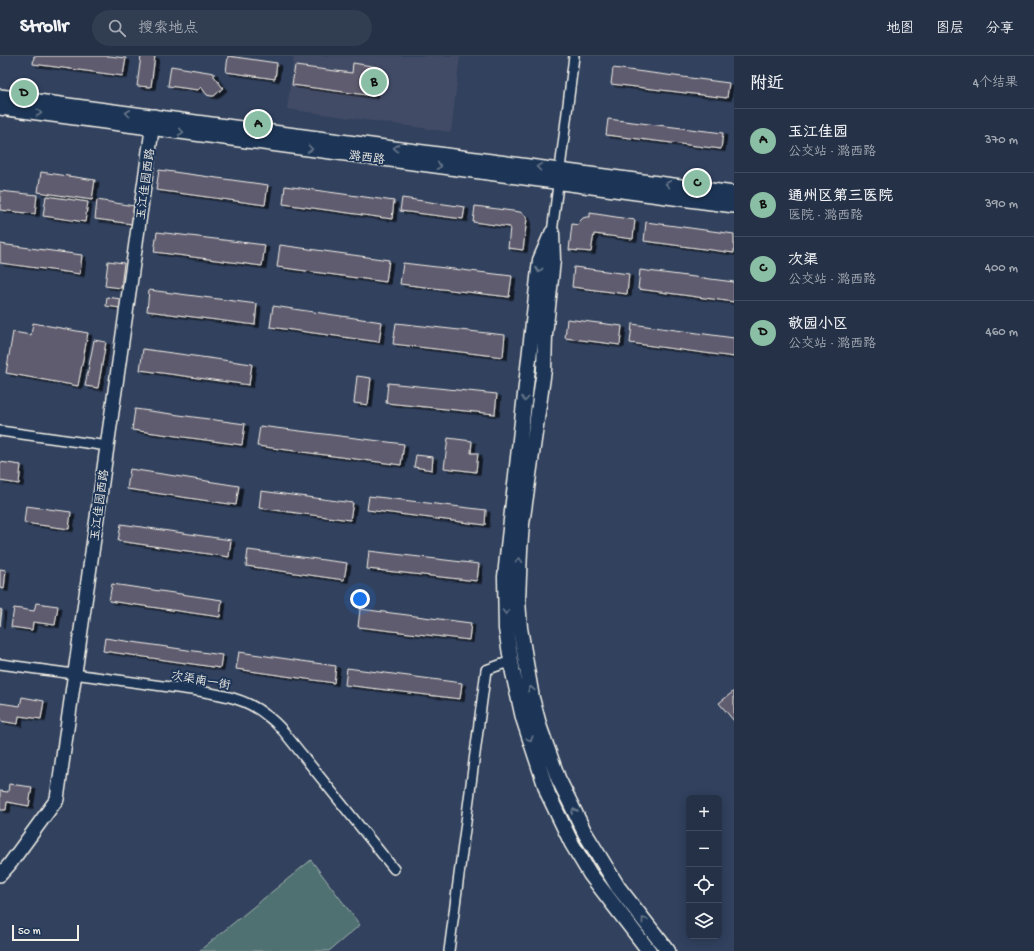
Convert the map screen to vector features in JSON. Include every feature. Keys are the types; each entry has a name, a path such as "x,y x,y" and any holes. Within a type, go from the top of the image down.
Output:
{"main road":[{"name":"潞西路","path":"0,96 154,122 559,176 734,193"},
{"name":"潞西路","path":"0,108 154,122"},
{"name":"玉江佳园西路","path":"0,875 57,799 154,122"},
{"name":"潞西路","path":"559,176 734,206"},
{"path":"552,233 540,260 505,577 506,629 511,662 523,718 548,794 572,844 590,874 649,951"},
{"path":"552,233 553,260 545,335 544,370 522,524 518,600 520,628 534,705 540,728 558,778 585,833 618,887 668,951"}],"street":[{"path":"552,233 574,56"},
{"path":"0,431 108,446"},
{"path":"449,951 486,670 511,662"},
{"name":"次渠南一街","path":"0,664 222,694 247,703 266,714 284,732 394,869"}],"shaded area":[{"path":"294,56 460,56 451,132 287,109"}],"green space":[{"path":"311,860 360,925 329,951 199,951"}],"building":[{"path":"34,56 109,56 126,58 123,76 33,64"},
{"path":"141,56 155,56 151,87 137,86"},
{"path":"228,56 277,63 275,79 226,72"},
{"path":"353,63 378,67 374,96 292,85 295,66 352,73"},
{"path":"171,66 214,73 214,76 223,88 214,96 211,96 207,95 201,87 198,90 168,86"},
{"path":"613,68 729,83 727,98 611,84"},
{"path":"608,119 723,133 721,149 606,135"},
{"path":"159,170 268,185 265,205 156,190"},
{"path":"41,172 95,180 92,200 38,192"},
{"path":"285,186 394,201 392,219 283,204"},
{"path":"0,191 37,195 35,214 0,210"},
{"path":"46,196 88,202 85,222 43,216"},
{"path":"402,198 465,207 463,219 400,211"},
{"path":"97,200 134,206 132,224 95,219"},
{"path":"475,206 520,212 525,215 527,219 523,250 508,248 510,227 473,222"},
{"path":"590,213 635,220 633,239 594,234 591,252 569,250 572,224 578,225 583,218 590,217"},
{"path":"646,222 734,234 734,253 644,241"},
{"path":"157,232 265,245 262,266 154,252"},
{"path":"0,244 82,255 80,274 0,263"},
{"path":"280,245 389,260 386,282 277,267"},
{"path":"108,261 124,263 121,288 105,286"},
{"path":"403,263 512,276 509,297 400,284"},
{"path":"574,267 629,274 627,294 572,287"},
{"path":"640,270 734,282 734,302 638,289"},
{"path":"149,290 257,304 255,325 147,311"},
{"path":"107,297 121,299 120,308 106,306"},
{"path":"273,306 382,322 379,342 270,327"},
{"path":"567,319 622,326 620,345 565,338"},
{"path":"33,323 88,333 78,386 6,373 13,332 31,335"},
{"path":"396,323 505,335 503,357 393,344"},
{"path":"632,324 734,338 734,357 630,343"},
{"path":"94,340 106,342 98,388 85,386"},
{"path":"143,349 252,364 249,385 140,370"},
{"path":"357,376 371,378 368,405 354,403"},
{"path":"388,383 497,394 495,414 386,403"},
{"path":"135,409 245,424 242,445 132,430"},
{"path":"260,426 404,444 401,465 257,446"},
{"path":"448,438 472,441 471,453 478,453 476,472 444,468"},
{"path":"416,455 433,457 432,470 414,467"},
{"path":"0,462 21,465 19,484 0,481"},
{"path":"130,469 239,486 236,505 127,489"},
{"path":"261,491 353,503 350,520 259,508"},
{"path":"369,496 486,510 485,525 367,510"},
{"path":"26,506 71,512 69,529 24,523"},
{"path":"121,524 231,540 229,557 118,541"},
{"path":"248,550 347,563 344,580 246,566"},
{"path":"369,551 479,564 477,581 367,569"},
{"path":"0,569 6,570 4,589 0,588"},
{"path":"112,584 222,600 220,617 109,601"},
{"path":"36,603 58,606 55,625 33,622 32,630 11,627 14,608 34,611"},
{"path":"0,609 2,610 0,626"},
{"path":"360,609 471,623 469,640 358,627"},
{"path":"105,638 222,655 220,668 103,651"},
{"path":"239,652 336,666 334,683 236,669"},
{"path":"347,668 462,683 460,699 345,685"},
{"path":"734,691 734,721 719,703"},
{"path":"22,697 44,701 41,719 19,716 18,724 0,721 0,703 20,706"},
{"path":"9,784 32,787 29,806 7,802 6,810 0,810 0,791 8,792"}],"place":[{"name":"通州区第三医院","path":"374,82"},
{"name":"敬园小区","path":"24,93"},
{"name":"玉江佳园","path":"258,124"},
{"name":"次渠","path":"697,183"}]}
